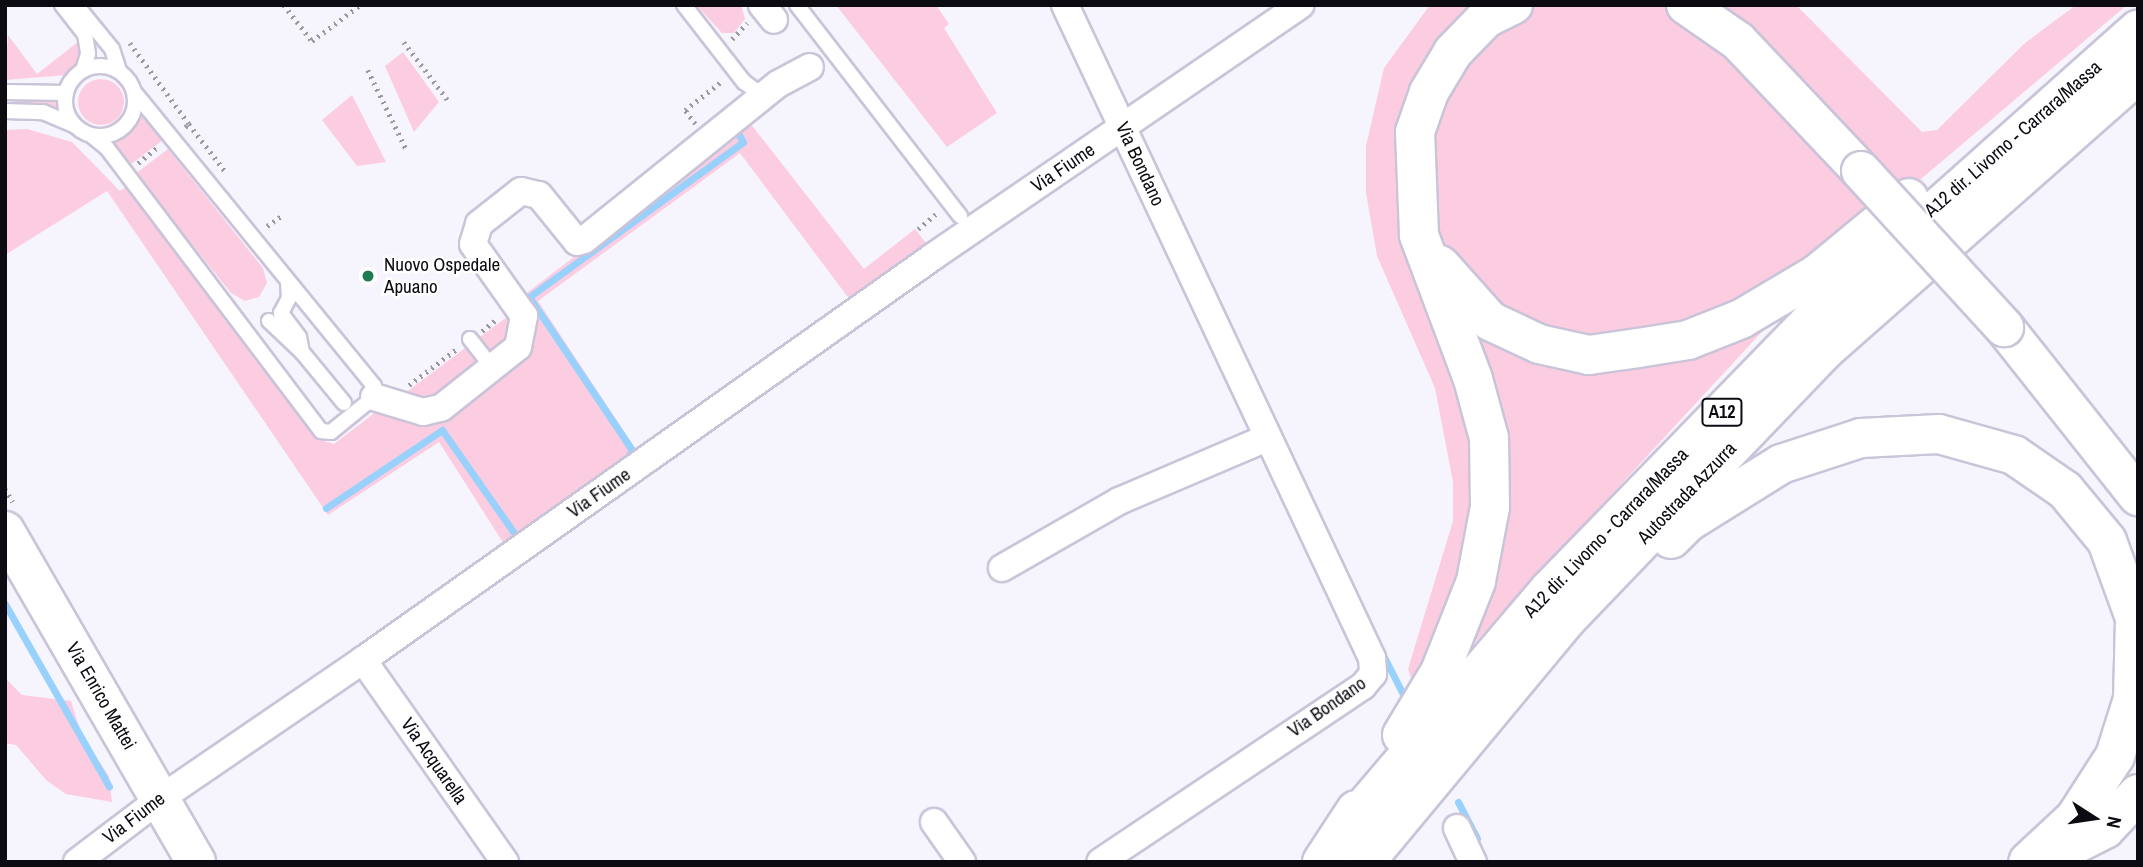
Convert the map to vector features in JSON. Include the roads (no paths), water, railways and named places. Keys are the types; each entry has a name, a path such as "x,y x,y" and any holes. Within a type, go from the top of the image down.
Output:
{"main road":[{"path":"1344,831 1440,672 1476,580 1490,507 1489,438 1476,391 1419,234 1415,132 1429,92 1461,44 1486,18 1513,5"},
{"path":"1686,5 1738,41 1861,171 2004,327 2138,496"},
{"path":"1419,234 1451,281 1490,320 1539,344 1589,355 1688,340 1741,319 1817,274 2025,104 2138,29"},
{"name":"A12 dir. Livorno - Carrara/Massa","path":"1344,831 1550,589 1811,321 2138,29"},
{"name":"Autostrada Azzurra","path":"1365,862 1567,619 1824,351 2138,74"},
{"path":"1512,685 1589,619 1688,522 1780,464 1861,438 1939,434 2014,455 2064,490 2107,541 2135,618 2133,699 2115,755 2075,818 2028,862"},
{"name":"Via Enrico Mattei","path":"5,531 196,862"},
{"path":"2040,862 2105,829 2138,794"},
{"path":"2098,862 2134,823"},
{"name":"A12","path":"1322,862 1344,831"}],"street":[{"name":"Via Bondano","path":"1065,5 1373,658 1373,674 1363,686 1100,862"},
{"name":"Via Fiume","path":"77,862 160,799 363,660 934,256 1300,5"},
{"path":"374,397 423,412 441,408 494,370 518,347 524,316 474,244 479,224 521,191 539,195 577,242 584,240 771,90 810,67"},
{"path":"1002,569 1119,501 1267,438"},
{"name":"Via Acquarella","path":"363,660 505,862"},
{"path":"933,822 962,862"},
{"path":"1457,828 1473,862"}],"lane":[{"path":"62,5 85,34 88,54 83,70 66,93 65,105 75,126"},
{"path":"5,111 43,112 91,135 124,173 323,432 331,432 374,397 374,386 135,93 119,70 112,49 76,5"},
{"path":"684,5 744,82 771,90"},
{"path":"797,5 960,216"},
{"path":"83,70 107,66 119,70"},
{"path":"5,92 66,93"},
{"path":"91,135 103,137 125,127 136,105 135,93"},
{"path":"236,319 259,325 275,317 289,298 288,282"},
{"path":"275,317 344,403"},
{"path":"470,339 494,370"}],"waterway":[{"path":"626,460 632,450 529,297 743,142 737,131"},
{"path":"326,508 442,430 517,537 522,534"},
{"path":"5,604 109,786"},
{"path":"1382,653 1404,696"},
{"path":"1458,802 1477,838"}],"place":[{"name":"Nuovo Ospedale Apuano","path":"368,276"}]}
